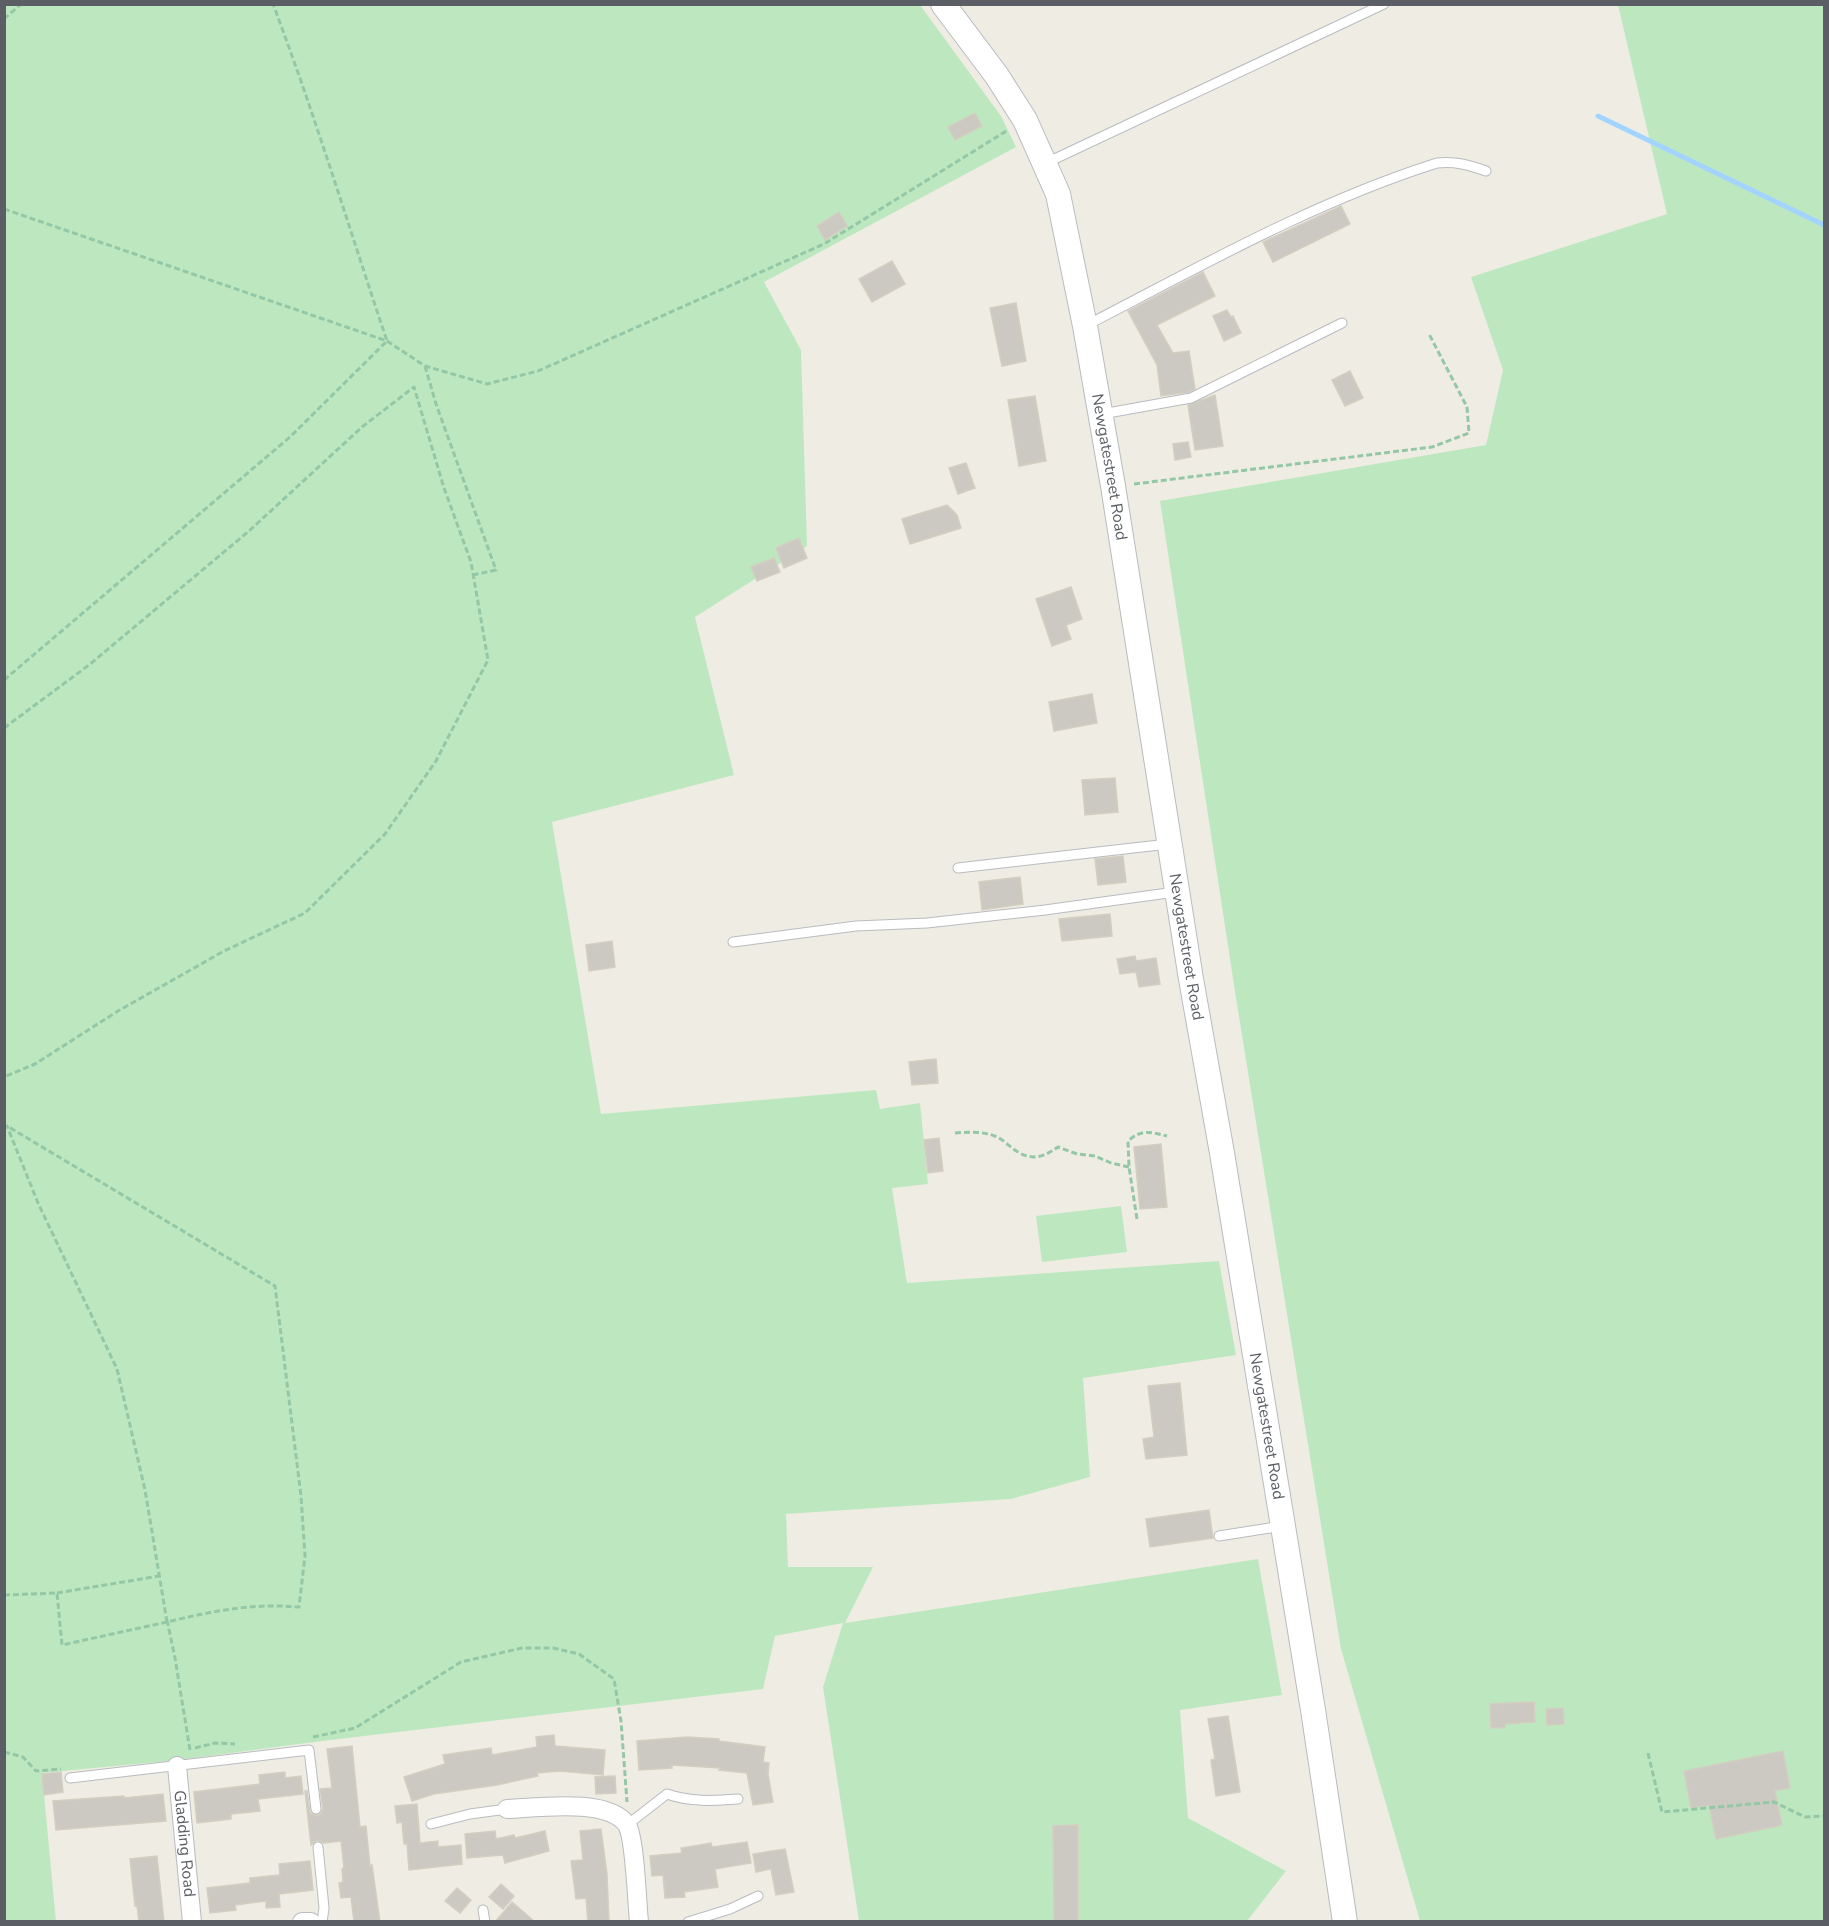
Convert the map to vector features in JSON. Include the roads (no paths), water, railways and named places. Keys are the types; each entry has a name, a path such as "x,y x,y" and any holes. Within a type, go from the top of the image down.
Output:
{"street":[{"name":"Newgatestreet Road","path":"943,4 997,76 1025,120 1058,194 1085,326 1113,486 1177,892 1313,1710 1345,1922"},
{"name":"Gladding Road","path":"177,1766 192,1922"},
{"path":"507,1809 586,1806 610,1813 627,1825 631,1839 639,1922"},
{"path":"302,1922 310,1922"}],"lane":[{"path":"1046,163 1384,4"},
{"path":"1085,326 1329,202 1437,163 1466,164 1486,171"},
{"path":"1100,414 1191,398 1342,323"},
{"path":"958,868 1171,844"},
{"path":"733,942 856,926 927,923 1045,910 1177,892"},
{"path":"1220,1536 1282,1526"},
{"path":"70,1778 309,1750 316,1809"},
{"path":"627,1825 667,1794 682,1800 738,1799"},
{"path":"431,1824 470,1814 507,1809"},
{"path":"318,1847 324,1908 322,1922"},
{"path":"688,1922 730,1909 758,1896"},
{"path":"483,1910 485,1922"}],"waterway":[{"path":"1598,116 1824,225"}]}
